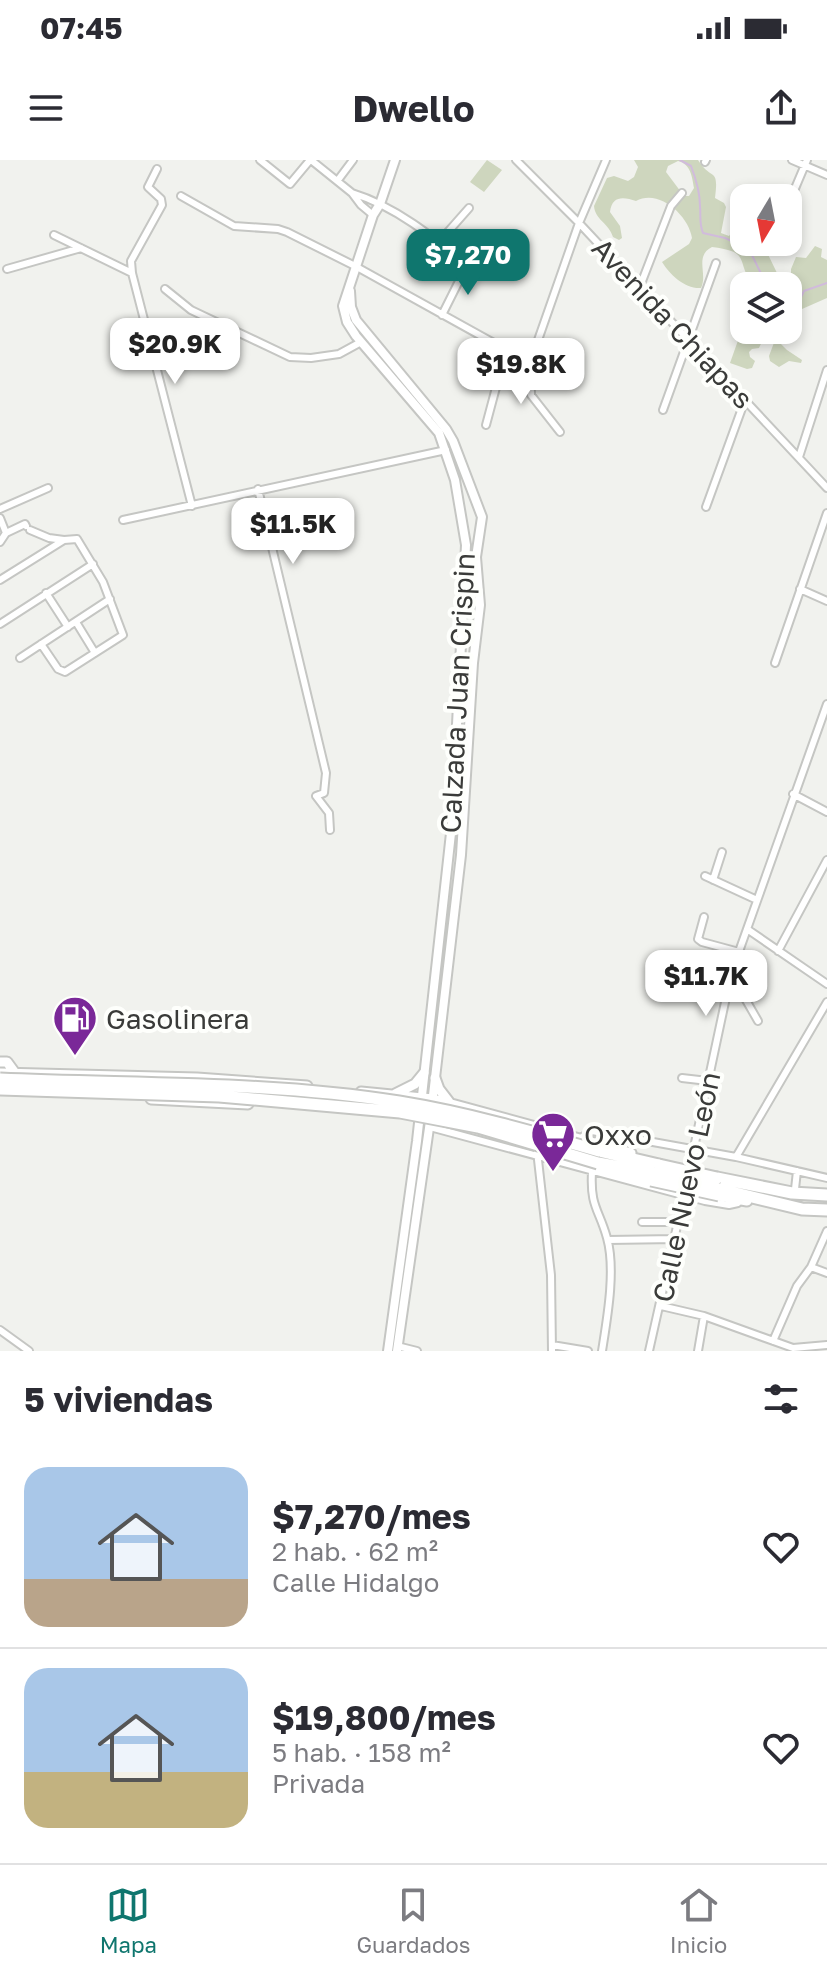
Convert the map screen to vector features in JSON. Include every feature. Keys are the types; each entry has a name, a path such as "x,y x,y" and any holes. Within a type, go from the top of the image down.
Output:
{"highway":[{"path":"0,1079 236,1087 396,1102 464,1114 596,1162"},
{"path":"2,1093 219,1096 400,1112 478,1127 596,1162 716,1183 822,1195"},
{"path":"716,1183 786,1205 827,1210"}],"main road":[{"name":"Calzada Juan Crispin","path":"395,160 343,306 347,322 361,342 439,433 462,508 466,567 452,824 396,1342"},
{"name":"Calzada Juan Crispin","path":"350,281 349,296 356,320 446,429 480,508 481,520 476,568 480,605 473,663 461,855 430,1124 396,1342"},
{"path":"462,508 471,503 480,508"},
{"path":"463,520 472,523 481,520"},
{"path":"0,1062 7,1062 15,1073"},
{"path":"0,1073 230,1080 433,1099 673,1163 716,1183 740,1199 775,1206 786,1205"},
{"path":"391,1095 415,1084 424,1073"},
{"path":"435,1078 444,1098 451,1104"},
{"path":"2,1093 253,1104 419,1119 582,1164 716,1183 795,1189 822,1195"},
{"path":"388,1351 396,1342"}],"street":[{"path":"260,160 290,184 310,160 338,180 373,215"},
{"path":"338,180 353,160"},
{"name":"Avenida Chiapas","path":"516,160 827,488"},
{"path":"560,432 531,395 530,363 579,223 606,160"},
{"path":"792,160 806,163 827,175"},
{"path":"797,184 806,163"},
{"path":"157,169 148,187 161,199 162,205 131,261 132,273 192,506"},
{"path":"352,193 380,204 439,242 467,265 442,315"},
{"path":"639,289 671,206 682,193"},
{"path":"181,196 234,226 287,232 530,363"},
{"path":"439,242 469,208"},
{"path":"54,235 132,273"},
{"path":"7,269 81,248"},
{"path":"663,410 716,263"},
{"path":"165,289 191,310 290,357 339,354 361,342"},
{"path":"483,372 492,342"},
{"path":"486,425 506,350"},
{"path":"799,457 827,370"},
{"path":"706,507 745,400"},
{"path":"123,520 446,450"},
{"path":"0,509 48,488"},
{"path":"258,489 326,773 324,793 316,796 329,813 330,830"},
{"path":"775,663 827,513"},
{"path":"0,518 6,533"},
{"path":"0,542 6,533 27,527 49,538 77,539 110,599 123,635 62,672 41,644"},
{"path":"0,580 64,540"},
{"path":"0,624 93,564"},
{"path":"800,589 827,601"},
{"path":"46,593 68,627"},
{"path":"20,658 110,599"},
{"path":"76,622 95,653"},
{"name":"Calle Nuevo León","path":"649,1351 676,1239 731,974 827,704"},
{"path":"793,794 827,812"},
{"path":"713,880 722,852"},
{"path":"778,951 827,860"},
{"path":"705,876 757,900"},
{"path":"704,917 698,939 739,952"},
{"path":"747,929 827,984"},
{"path":"731,974 758,1021"},
{"path":"736,1157 827,1002"},
{"path":"817,1018 827,1024"},
{"path":"682,1078 708,1081"},
{"path":"579,1139 592,1131 736,1157 827,1178"},
{"path":"588,1351 552,1348 551,1275 537,1152 596,1162 685,1196 729,1205 738,1203 740,1199"},
{"path":"596,1162 593,1206 608,1240 610,1298 602,1351"},
{"path":"795,1189 797,1171"},
{"path":"642,1222 679,1222"},
{"path":"773,1341 797,1286 811,1267 827,1231"},
{"path":"608,1240 676,1239"},
{"path":"811,1267 827,1273"},
{"path":"661,1306 704,1316 793,1348 827,1348"},
{"path":"698,1351 704,1316"},
{"path":"0,1330 29,1351"},
{"path":"396,1342 417,1351"}],"green space":[{"path":"487,160 502,170 484,192 470,182"},
{"path":"634,160 698,160 715,178 715,198 726,207 721,233 730,235 730,250 712,247 707,251 702,260 701,288 678,280 662,262 689,244 692,238 685,221 672,206 654,198 616,200 610,212 620,226 622,238 619,240 613,237 597,215 594,206 607,178 614,176 628,181 634,177 638,167","holes":["678,161 688,168 694,188 689,196 684,196 666,172 668,166"]},
{"path":"815,246 822,249 821,257 827,260 827,298 802,309 802,272 791,272 796,257 806,258"},
{"path":"738,256 769,256 777,272 745,272"},
{"path":"737,344 761,344 749,352 755,361 752,368 730,363"},
{"path":"774,344 781,344 802,360 801,363 789,361 779,367 770,361"}],"waterway":[{"path":"680,160 691,166 695,176 703,233 725,238 749,249 760,272"},
{"path":"802,295 804,291 827,283"}],"place":[{"name":"Gasolinera","path":"75,1057"},
{"name":"Oxxo","path":"553,1173"}]}
